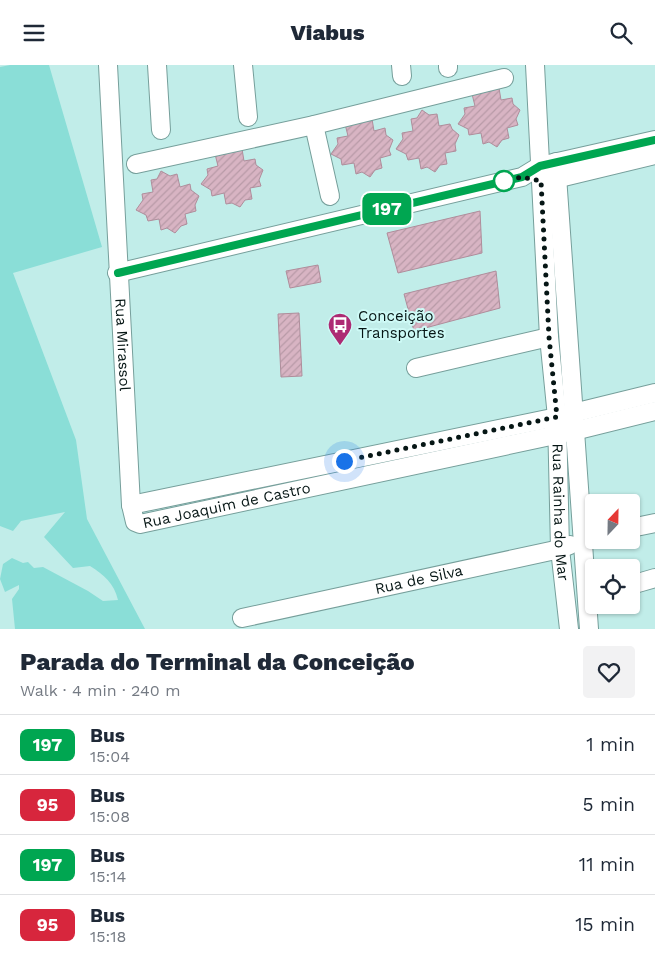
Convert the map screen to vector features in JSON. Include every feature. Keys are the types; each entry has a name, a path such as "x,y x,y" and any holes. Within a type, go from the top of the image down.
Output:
{"street":[{"name":"Rua Mirassol","path":"108,65 130,505"},
{"path":"157,65 160,130"},
{"path":"243,65 248,117"},
{"name":"Rua Rainha do Mar","path":"535,65 549,172 565,415 566,433 560,549 569,629"},
{"path":"136,164 314,125 504,78"},
{"path":"314,125 330,196"},
{"path":"549,172 655,140"},
{"path":"118,273 522,177 655,155"},
{"name":"Rua Rainha do Mar","path":"549,172 549,337 565,415"},
{"path":"416,369 549,337"},
{"name":"Rua Joaquim de Castro","path":"655,393 565,415 130,505 134,520 140,524 566,433 655,411"},
{"name":"Rua Rainha do Mar","path":"566,433 585,523"},
{"path":"640,526 655,523"},
{"name":"Rua de Silva","path":"242,618 560,549 585,538"},
{"path":"640,582 655,578"},
{"path":"567,603 585,598"},
{"name":"Rua Rainha do Mar","path":"589,614 589,629"}],"shaded area":[{"path":"10,65 49,65 102,247 13,273 76,440 87,519 145,629 15,629 12,599 19,589 19,585 5,592 0,579 3,564 12,558 23,563 28,562 34,568 43,567 103,601 118,600 114,589 104,576 90,566 73,568 44,537 65,512 21,521 13,531 0,526 0,67"}],"building":[{"path":"499,88 501,100 512,98 513,104 520,110 516,119 518,125 507,128 509,138 502,140 497,147 489,142 483,144 481,133 469,135 468,129 458,124 465,114 464,108 475,106 472,94"},
{"path":"422,110 429,115 437,114 439,126 450,124 452,129 459,135 455,144 456,151 445,153 447,164 440,165 435,172 427,167 421,169 419,158 408,160 406,154 396,149 403,139 402,133 413,131 411,119 417,118"},
{"path":"372,119 374,131 385,128 386,135 393,140 389,150 391,155 380,158 382,168 375,170 370,177 362,172 356,174 354,163 342,165 341,159 331,154 338,144 337,138 348,136 345,124"},
{"path":"242,149 244,161 255,159 256,165 263,170 259,180 261,186 250,188 252,199 245,200 240,207 232,203 226,204 224,193 212,196 211,190 201,184 208,175 207,169 218,166 215,154"},
{"path":"161,171 170,176 177,174 180,187 190,184 191,190 199,196 195,205 196,211 185,214 187,224 181,226 175,233 167,228 161,230 159,219 148,221 146,215 136,210 143,200 142,194 153,192 151,180 157,179"},
{"path":"480,211 482,253 398,273 387,233"},
{"path":"318,265 321,282 290,288 286,271"},
{"path":"496,271 500,308 414,331 404,294"},
{"path":"299,313 302,376 281,377 278,314"}],"bus line":[{"name":"197","path":"118,273 522,177 540,166 655,140"}],"place":[{"name":"Conceição Transportes","path":"340,346"}],"route":[{"path":"344,461 557,417 549,337 541,181 522,177 504,181"}]}
